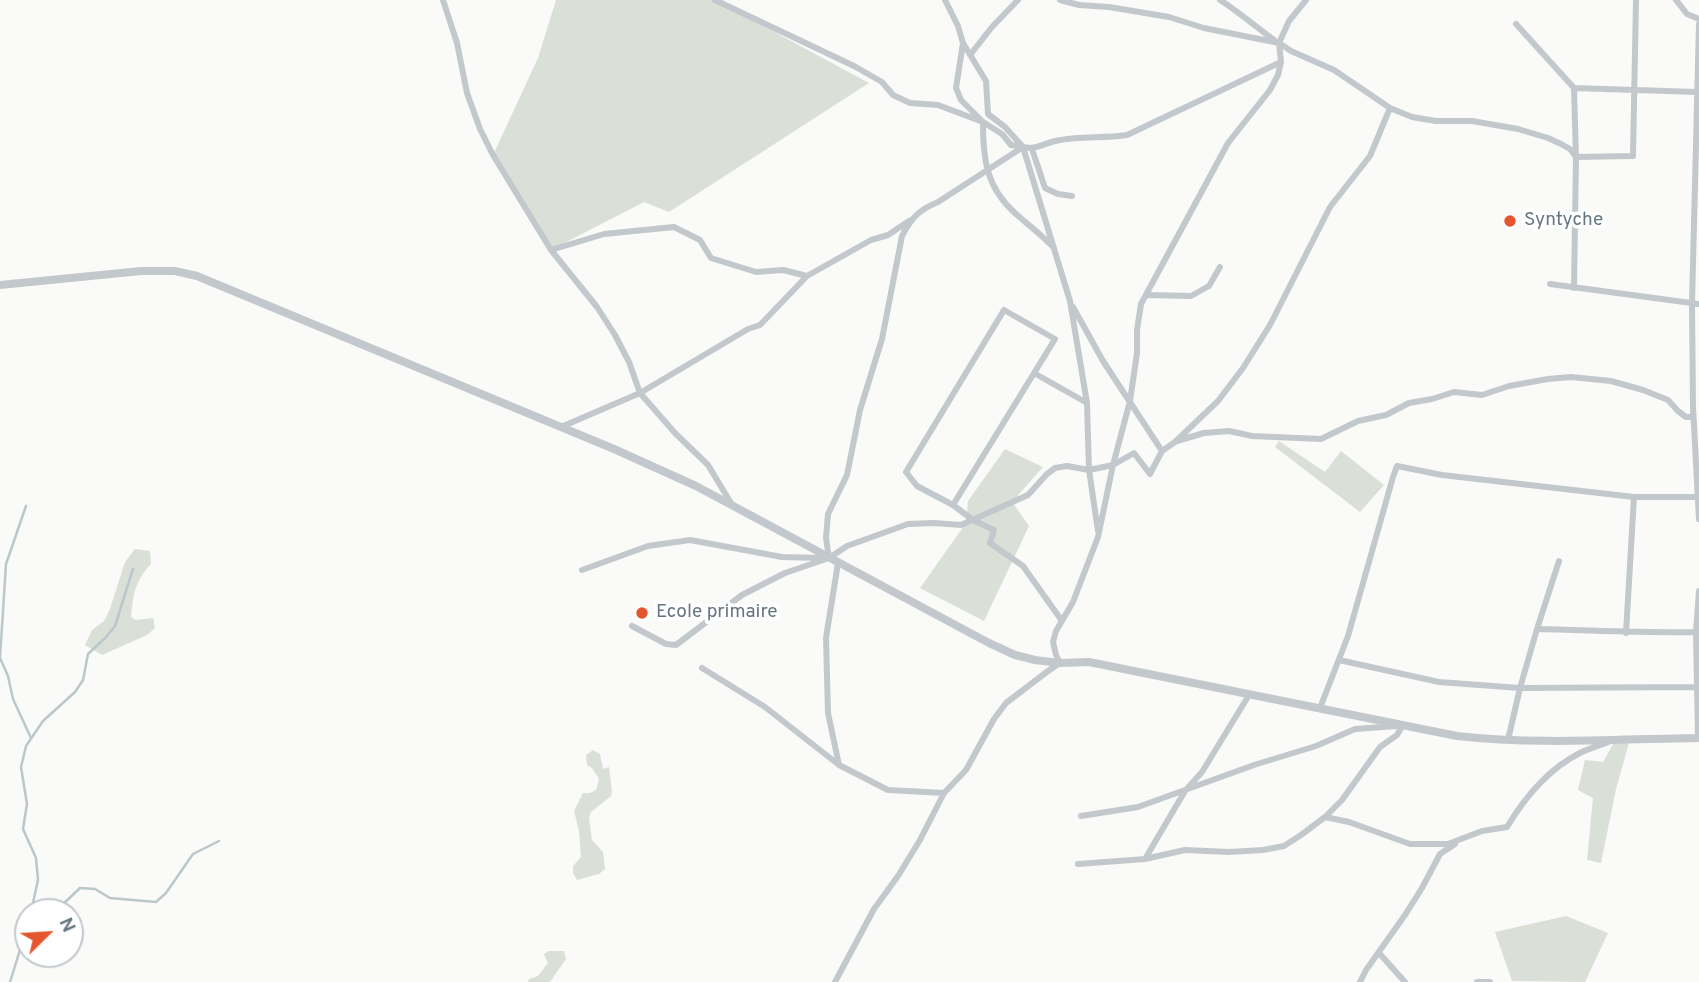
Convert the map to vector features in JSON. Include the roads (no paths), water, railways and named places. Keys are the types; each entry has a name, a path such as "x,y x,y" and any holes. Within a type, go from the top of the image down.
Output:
{"street":[{"path":"443,0 457,43 467,93 480,130 493,155 551,250 597,307 615,335 629,362 640,393 708,465 731,503"},
{"path":"715,0 854,66 882,82 893,95 910,103 938,105 983,122 1002,134 1011,145 1032,149 1081,136 1127,135 1280,62"},
{"path":"945,0 963,43 986,81 988,114 1005,127 1023,147 1070,301 1087,403 1089,470 1098,537"},
{"path":"970,55 1018,0"},
{"path":"1060,0 1169,17 1204,28 1279,43"},
{"path":"1220,0 1291,51 1334,70 1390,108 1412,117 1436,121 1472,121 1518,129 1561,144 1570,149 1576,157"},
{"path":"1060,663 1053,642 1056,631 1073,602 1098,537 1130,401 1141,304 1228,143 1270,90 1278,75 1279,43 1289,21 1306,0"},
{"path":"1576,157 1633,156 1636,0"},
{"path":"1676,0 1687,14 1699,22 1693,417 1699,519"},
{"path":"1516,24 1574,88 1574,288"},
{"path":"963,43 956,88 961,100 983,122 986,170 999,196 1054,248"},
{"path":"1574,88 1697,92"},
{"path":"632,626 666,644 676,645 742,595 785,573 829,558 847,546 908,524 961,525 1028,495 1055,468 1067,466 1089,470 1113,465 1134,453 1150,474 1162,451 1218,401 1243,369 1270,325 1330,208 1370,156 1390,108"},
{"path":"561,427 640,393 739,334 760,325 807,276 871,240 888,235 911,220 923,208 938,202 1023,147"},
{"path":"1032,149 1045,188 1072,196"},
{"path":"829,558 826,538 828,514 847,475 860,411 882,339 902,236 911,220"},
{"path":"551,250 604,234 674,227 700,240 711,258 756,272 783,271 807,276"},
{"path":"1147,295 1191,296 1209,286 1220,267"},
{"path":"0,285 144,271 191,274 626,454 731,503 989,643 1035,660 1089,662 1457,736 1508,740 1698,738 1696,632 1699,592"},
{"path":"1550,284 1696,304"},
{"path":"1070,301 1103,361 1162,451"},
{"path":"953,505 1055,339 1004,310 906,472 917,486 993,530 990,543 1023,566 1062,621"},
{"path":"1034,373 1087,403"},
{"path":"1175,442 1204,433 1229,431 1252,436 1321,439 1358,421 1386,415 1409,403 1454,392 1482,395 1509,386 1571,377 1611,381 1643,390 1668,400 1686,417 1693,417"},
{"path":"1320,708 1348,636 1397,466 1442,475 1634,497 1698,497"},
{"path":"1626,633 1634,497"},
{"path":"582,570 648,546 690,540 782,557 829,558"},
{"path":"1508,740 1536,629 1559,561"},
{"path":"838,563 826,638 828,713 839,765"},
{"path":"1536,629 1611,630 1626,633 1696,632"},
{"path":"1339,660 1439,682 1520,688 1697,687"},
{"path":"835,982 874,909 920,840 944,793 966,770 994,719 1006,703 1060,663"},
{"path":"702,668 765,707 839,765 888,790 944,793"},
{"path":"1145,859 1185,791 1202,772 1248,695"},
{"path":"1081,816 1138,807 1254,765 1316,746 1355,729 1403,725"},
{"path":"1078,864 1145,859 1185,850 1229,852 1284,846 1325,817 1342,800 1380,747 1396,735 1403,725"},
{"path":"1325,817 1349,822 1410,844 1448,844 1482,831 1507,827 1527,797 1545,777 1580,753 1616,739"},
{"path":"1360,982 1422,888 1440,854 1468,836"},
{"path":"1379,953 1405,982"},
{"path":"1477,982 1490,982"}],"waterway":[{"path":"26,506 6,564 0,658 8,676 13,699 31,738"},
{"path":"34,898 38,880 36,858 23,829 27,804 21,767 26,746 43,721 75,692 83,680 88,654 115,626 133,569"},
{"path":"70,898 80,888 95,889 110,898 156,902 166,893 193,854 219,841"},
{"path":"10,982 14,968"}],"place":[{"name":"Syntyche","path":"1510,221"},
{"name":"Ecole primaire","path":"642,613"}]}
